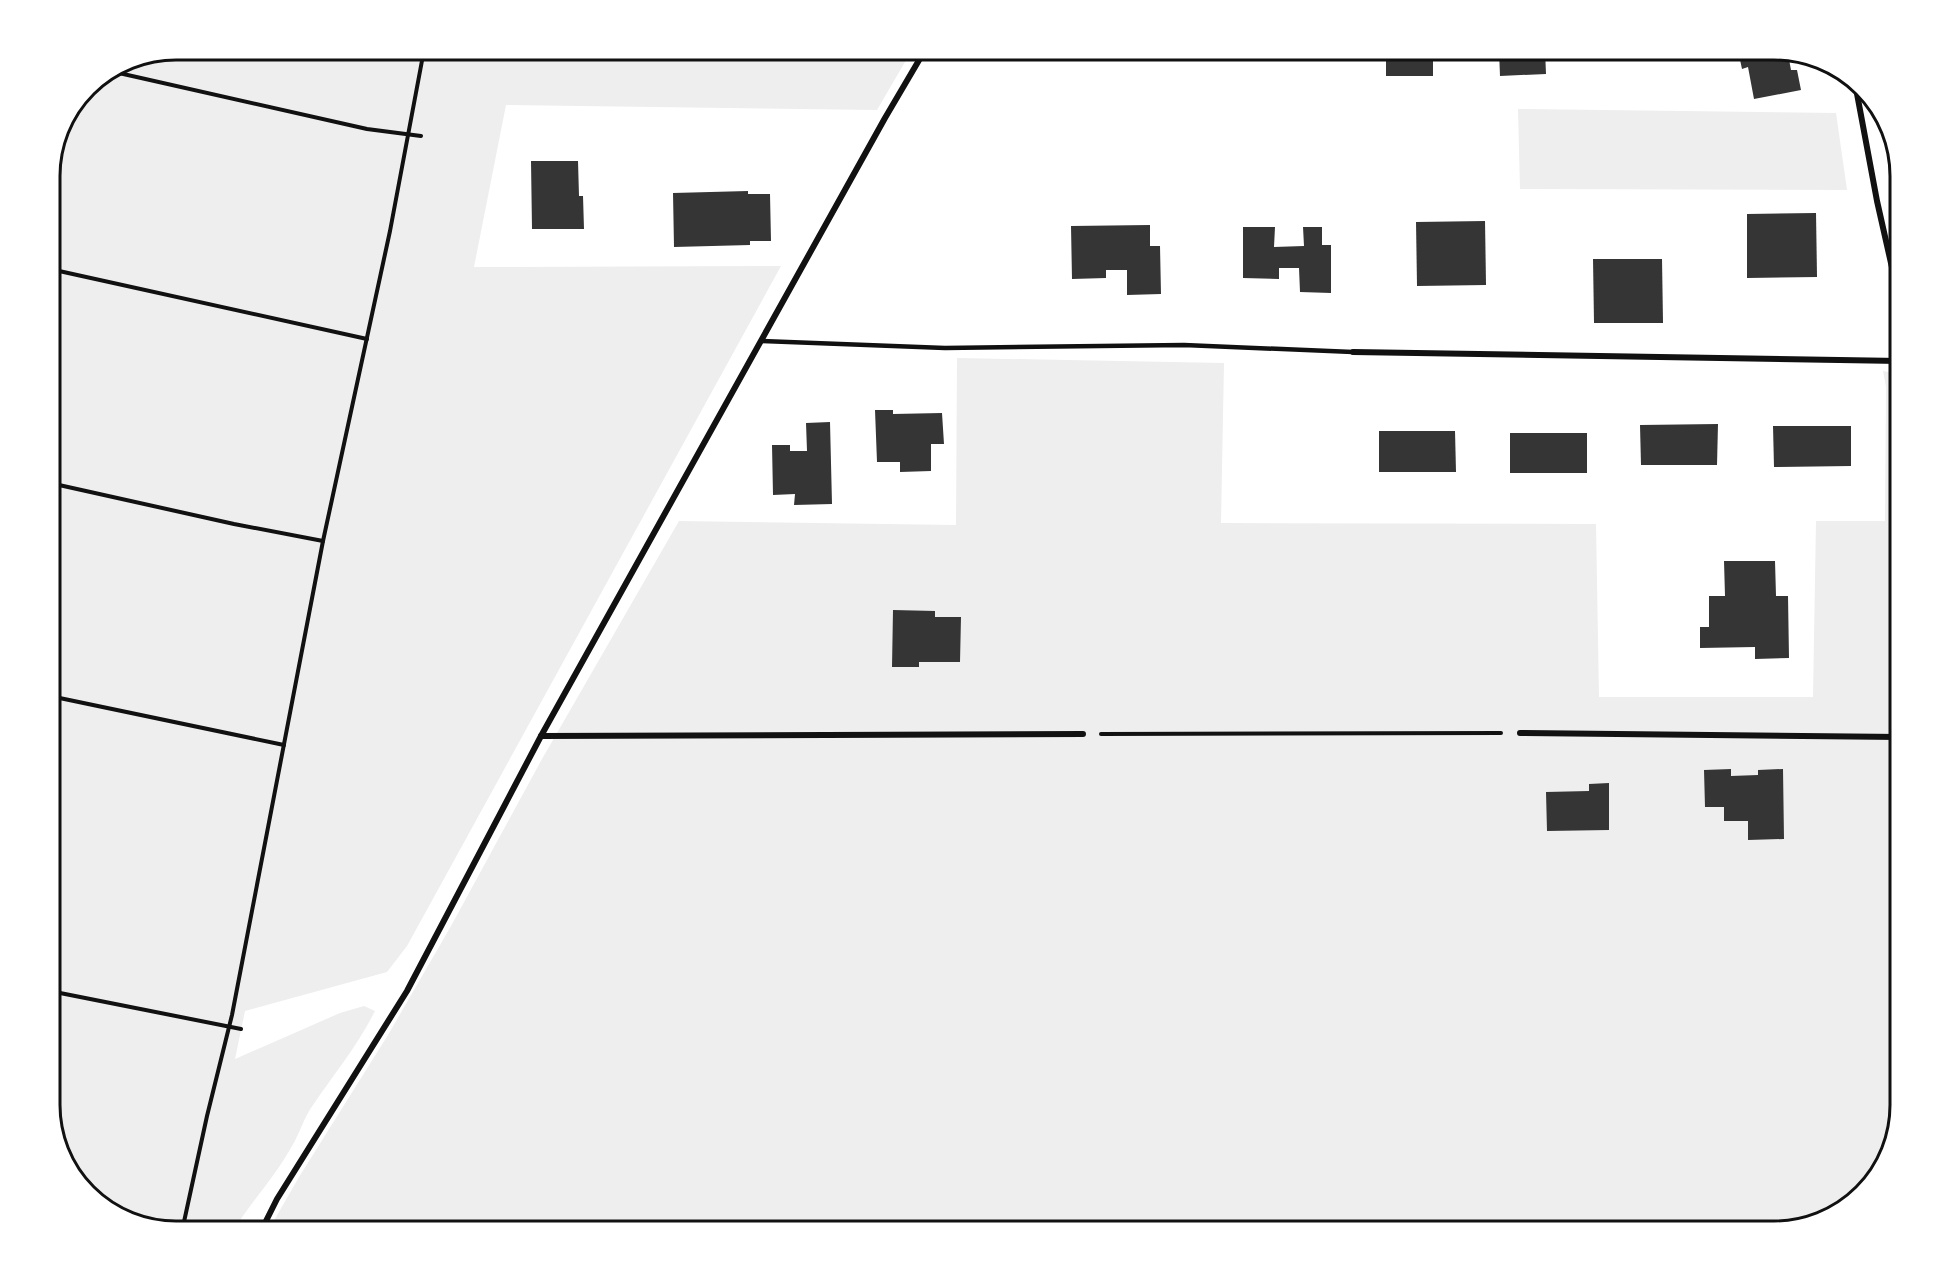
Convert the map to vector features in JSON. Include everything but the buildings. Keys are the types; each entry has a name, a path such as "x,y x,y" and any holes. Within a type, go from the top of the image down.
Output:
{"street":[{"path":"266,1221 277,1199 407,991 541,736 919,60"},
{"path":"1857,95 1890,256"},
{"path":"1353,352 1890,361"},
{"path":"1520,733 1890,737"},
{"path":"541,736 1083,734"}],"lane":[{"path":"761,341 945,348 1184,345 1353,352"}],"path":[{"path":"184,1221 207,1116 230,1027 323,541 390,231 406,134 422,60"},
{"path":"122,74 367,129 421,136"},
{"path":"60,271 367,339"},
{"path":"60,485 234,524 323,541"},
{"path":"60,698 284,745"},
{"path":"1083,734 1520,733"},
{"path":"60,993 241,1029"}],"shaded area":[{"path":"906,60 877,110 506,105 474,267 781,266 407,946 387,972 245,1011 235,1059 340,1013 364,1006 375,1011 353,1048 310,1110 286,1157 240,1221 176,1221 146,1217 118,1205 94,1187 76,1163 62,1128 60,1112 60,169 66,139 76,118 94,94 105,84 132,69 161,61"},
{"path":"1518,109 1836,113 1847,190 1520,189"},
{"path":"957,358 1224,363 1221,523 1596,524 1599,697 1813,697 1816,521 1885,521 1886,387 1883,371 1890,372 1890,1105 1884,1142 1870,1169 1850,1192 1832,1205 1804,1217 1774,1221 274,1221 388,1035 451,926 542,759 679,521 956,525"}]}
